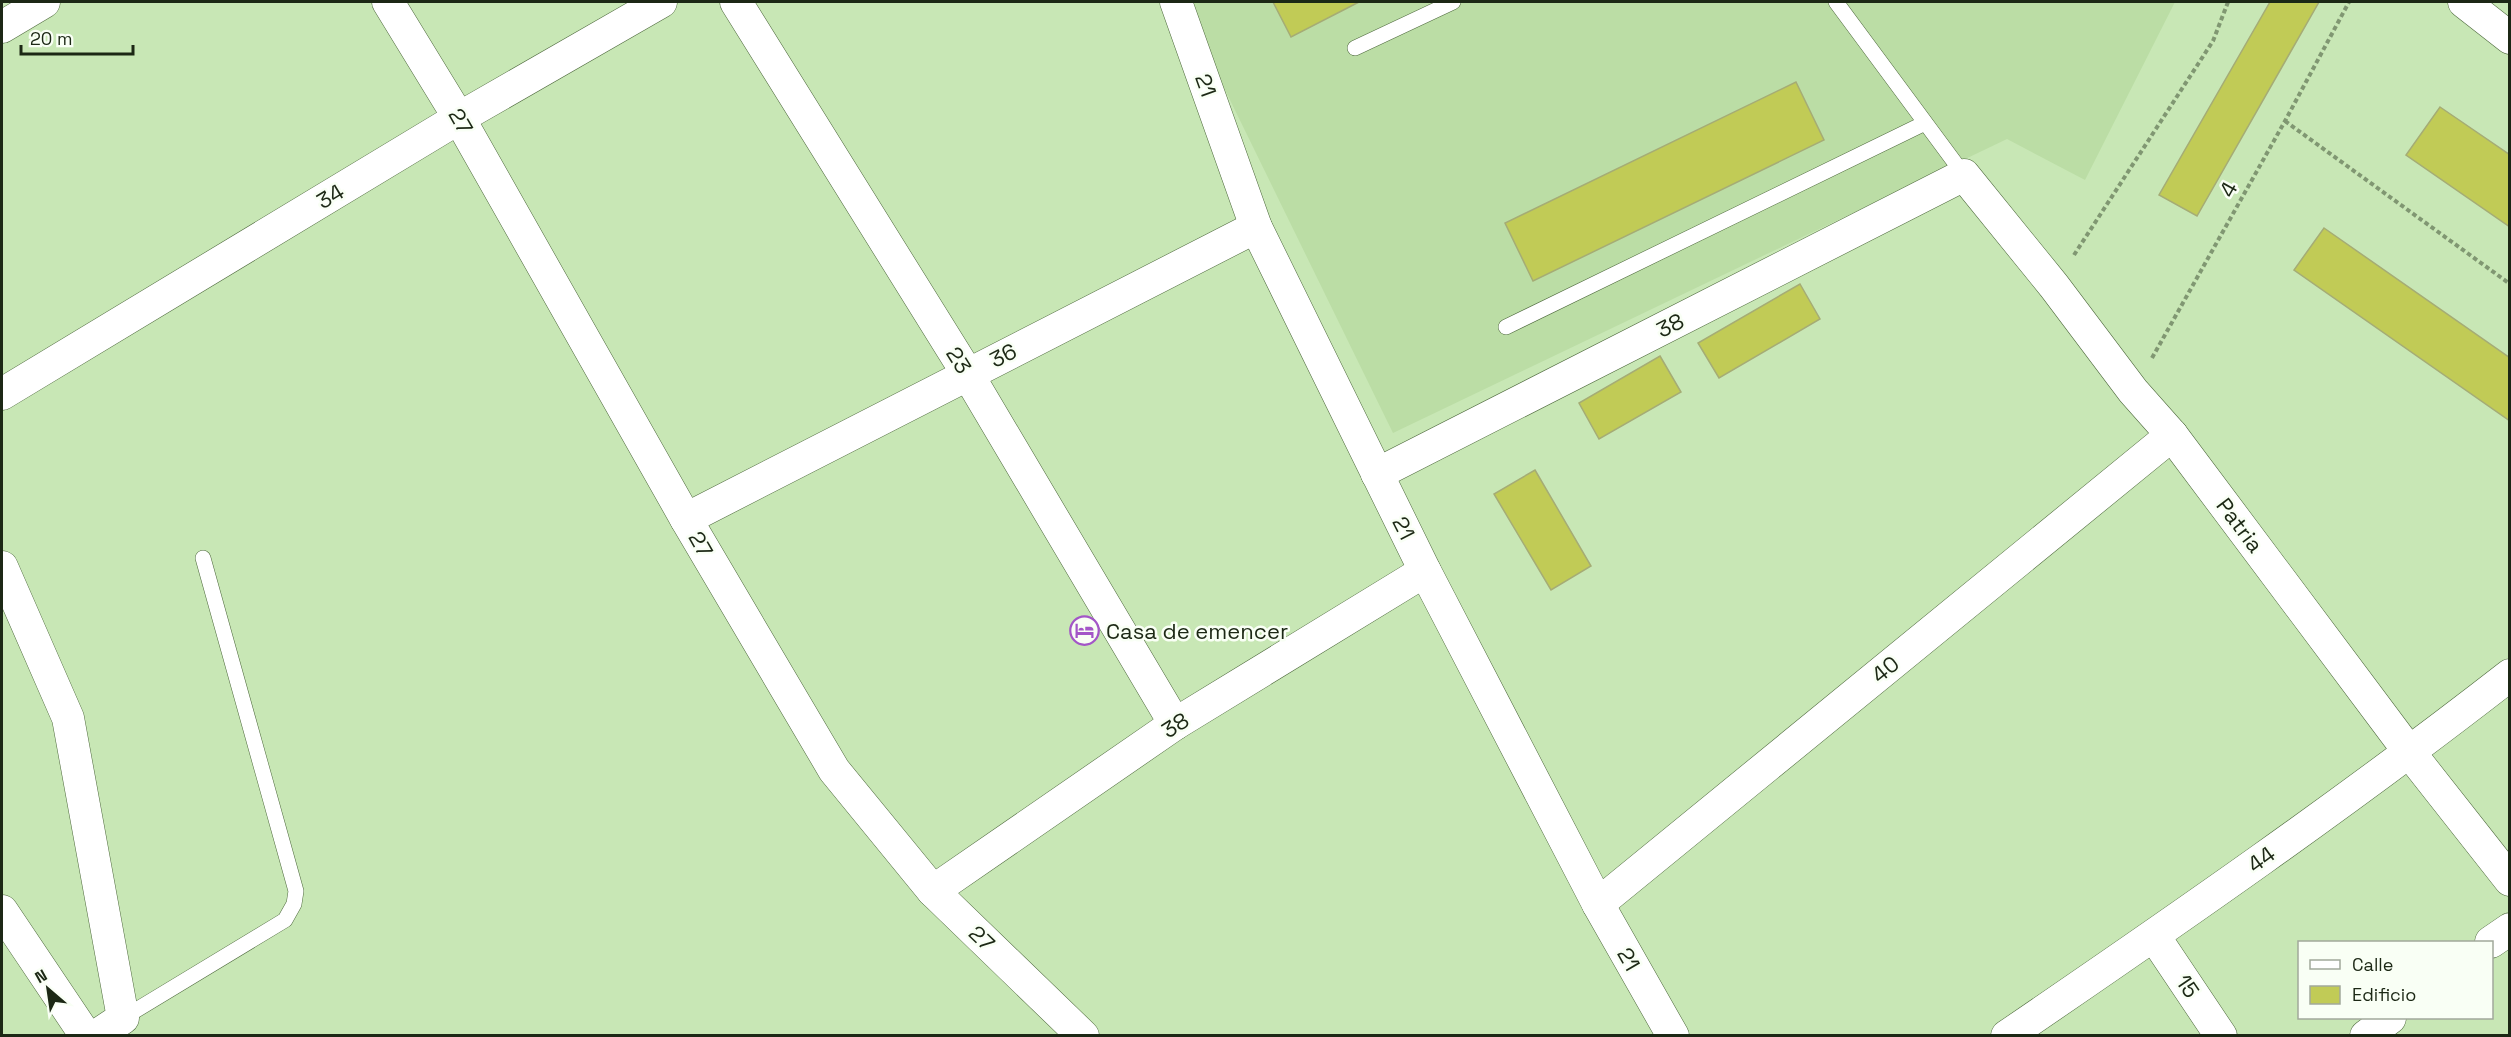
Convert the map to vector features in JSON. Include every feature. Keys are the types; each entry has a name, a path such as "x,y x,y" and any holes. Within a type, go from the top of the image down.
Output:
{"street":[{"path":"2,27 44,2"},
{"name":"27","path":"388,2 459,118 686,519 834,770 933,891 1083,1035"},
{"name":"34","path":"2,394 459,118 662,2"},
{"name":"23","path":"736,2 967,373 1175,724"},
{"name":"21","path":"1176,2 1256,227 1425,571 1598,904 1673,1035"},
{"path":"2464,2 2510,38"},
{"name":"Patria","path":"1964,175 2054,286 2133,391 2172,435 2410,753 2510,880"},
{"name":"38","path":"1377,474 1964,175"},
{"name":"36","path":"686,519 967,373 1256,227"},
{"name":"40","path":"1598,904 2172,435"},
{"path":"2,567 68,718 123,1018 96,1035"},
{"name":"38","path":"933,891 1175,724 1425,571"},
{"name":"44","path":"2007,1035 2154,936 2410,753 2510,675"},
{"path":"2,911 86,1035"},
{"path":"2492,941 2510,928"},
{"name":"15","path":"2154,936 2221,1035"},
{"path":"2366,1035 2387,1019"}],"lane":[{"path":"1355,48 1453,2"},
{"path":"1836,2 1964,175"},
{"path":"1506,327 1925,123"},
{"path":"123,1018 285,920 294,904 296,891 203,558"}],"path":[{"path":"2054,286 2213,41 2228,2"},
{"name":"4","path":"2133,391 2285,121 2349,2"},
{"path":"2285,121 2510,284"}],"shaded area":[{"path":"1182,2 2175,2 2085,180 2007,139 1393,433"}],"building":[{"path":"1273,2 1359,2 1291,37"},
{"path":"2270,2 2319,2 2197,216 2159,195"},
{"path":"1796,82 1824,140 1533,281 1505,223"},
{"path":"2440,107 2510,155 2510,227 2406,155"},
{"path":"2324,228 2510,358 2510,421 2294,270"},
{"path":"1800,284 1820,319 1719,378 1698,343"},
{"path":"1660,356 1681,392 1599,439 1579,403"},
{"path":"1535,470 1591,566 1551,590 1494,494"}],"place":[{"name":"Casa de emencer","path":"1085,631"}]}
